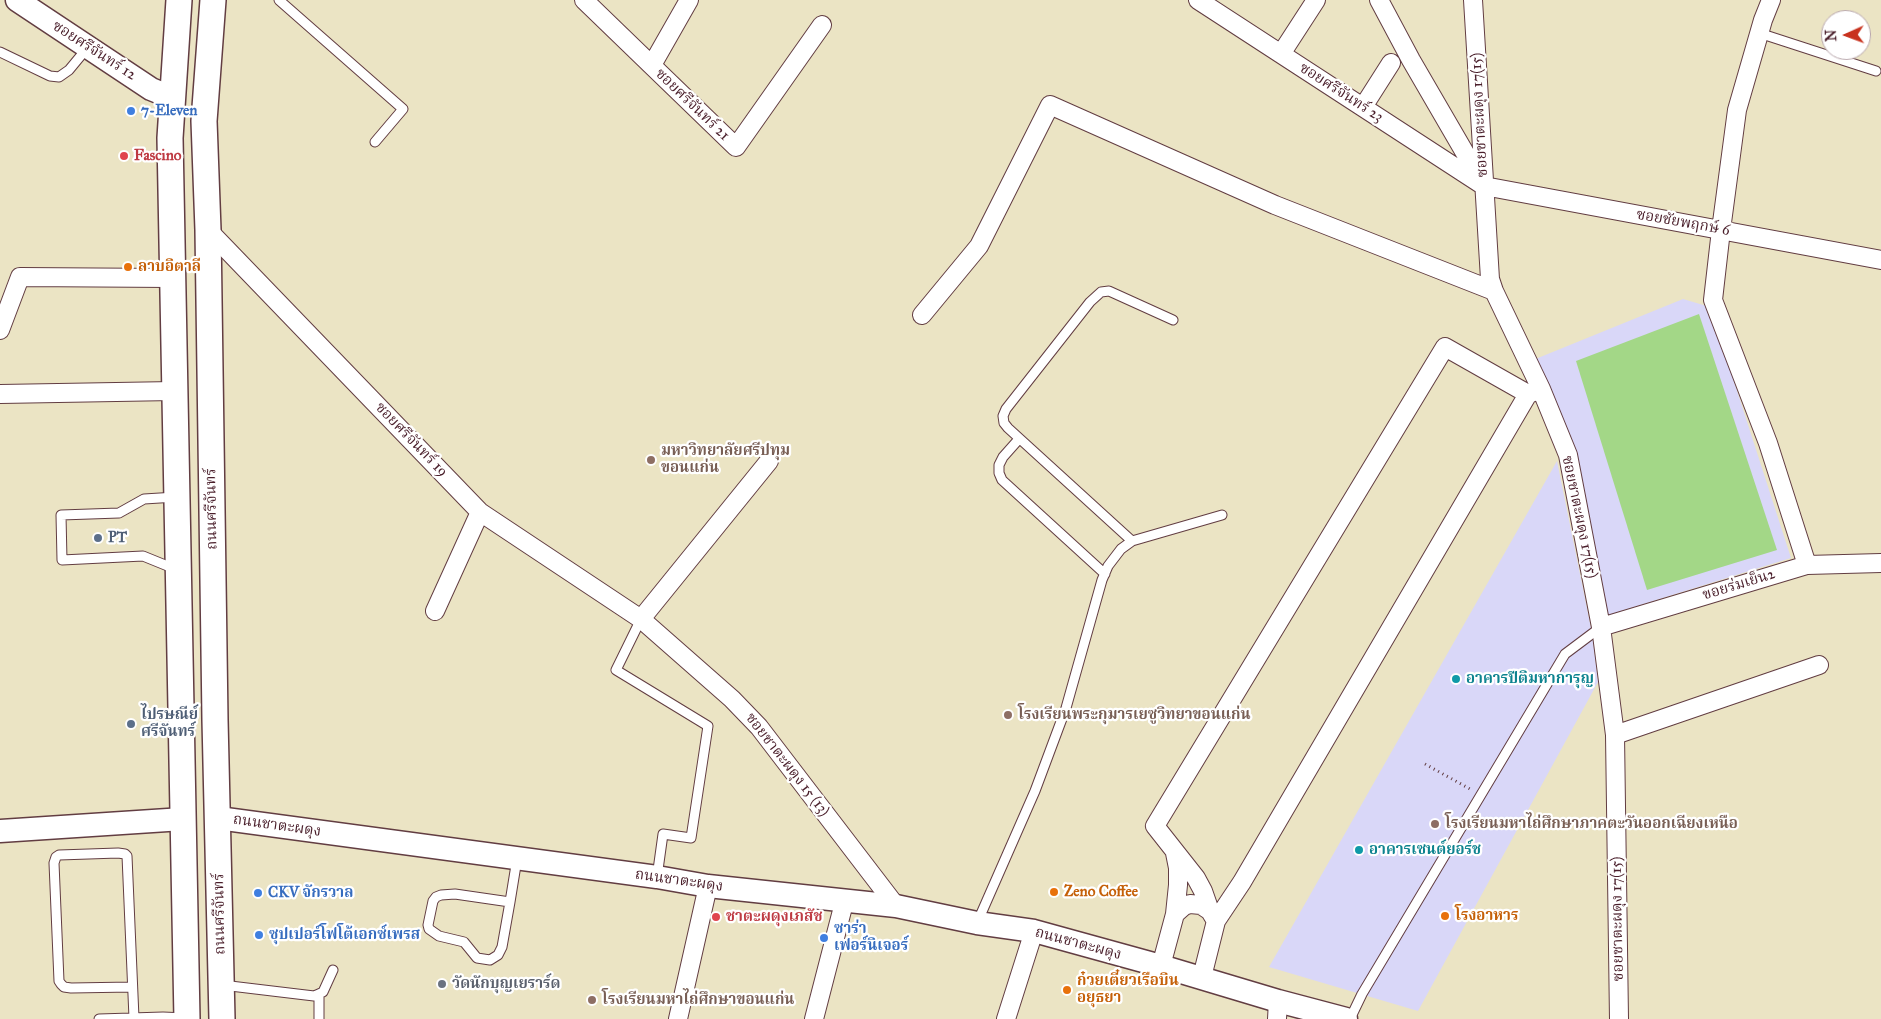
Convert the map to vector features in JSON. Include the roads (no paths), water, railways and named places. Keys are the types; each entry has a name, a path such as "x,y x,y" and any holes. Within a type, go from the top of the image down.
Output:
{"main road":[{"path":"179,0 170,138 186,1018 222,1018"},
{"name":"ถนนศรีจันทร์","path":"213,0 204,121 208,230 222,1018"},
{"path":"173,98 206,109"},
{"name":"ถนนชาตะผดุง","path":"183,819 218,818"}],"street":[{"name":"ซอยศรีจันทร์ 12","path":"17,0 151,88 173,98"},
{"name":"ซอยศรีจันทร์ 21","path":"584,0 736,147 822,25"},
{"path":"652,66 689,0"},
{"path":"1281,54 1316,0"},
{"path":"1379,0 1411,60 1484,186"},
{"name":"ซอยชาตะผดุง 17(15)","path":"1473,0 1490,279 1534,392 1568,455 1601,627 1615,735 1619,1019"},
{"path":"1771,0 1759,33 1738,110 1713,300 1768,443 1807,565"},
{"name":"ซอยศรีจันทร์ 23","path":"1202,1 1484,186"},
{"path":"1363,107 1391,63"},
{"path":"922,315 979,246 1050,105 1275,205 1494,291"},
{"name":"ซอยชัยพฤกษ์ 6","path":"1484,186 1881,260"},
{"name":"ซอยศรีจันทร์ 19","path":"208,230 480,512 641,619"},
{"path":"0,330 20,277 172,278"},
{"path":"1202,977 1213,916 1242,882 1534,392 1445,347 1155,826 1200,885 1213,916"},
{"path":"0,394 174,391"},
{"path":"641,619 769,461"},
{"path":"435,610 480,512"},
{"name":"ขอยร่มเย็น2","path":"1601,627 1807,565 1881,562"},
{"name":"ซอยชาตะผดุง 15 (13)","path":"641,619 732,699 759,727 896,906"},
{"path":"1615,735 1819,666"},
{"name":"ถนนชาตะผดุง","path":"218,818 657,877 708,886 845,899 896,906 1034,931 1202,977 1277,1010 1346,1019"},
{"name":"ถนนชาตะผดุง","path":"0,828 183,819"},
{"path":"1160,966 1175,914 1178,868 1175,853"},
{"path":"678,1019 708,886"},
{"path":"814,1019 845,899"},
{"path":"1175,914 1180,908 1190,904 1201,905 1213,916"},
{"path":"1006,1019 1034,931"}],"lane":[{"path":"279,0 403,109 375,142"},
{"path":"1759,33 1876,71"},
{"path":"0,52 50,76 59,77 69,70 88,47"},
{"path":"1132,541 1019,439 1004,423 1003,416 1006,409 1095,296 1101,292 1109,292 1173,320"},
{"path":"1019,439 1003,457 999,465 999,473 1002,480 1105,574"},
{"path":"177,497 144,498 119,513 61,515 62,560 144,556 178,570"},
{"path":"976,922 1035,791 1066,708 1108,566 1121,549 1132,541 1222,515"},
{"path":"641,619 616,670 708,726 691,838 663,834 657,877"},
{"path":"1350,1019 1362,994 1565,654 1601,627"},
{"path":"132,987 71,988 61,984 54,863 59,855 118,853 127,856 134,1018"},
{"path":"510,902 454,894 436,896 433,901 428,925 429,929 439,936 464,942 477,958 490,960 498,955 502,947 518,858"},
{"path":"222,985 308,996 319,995 323,992 332,970"},
{"path":"319,995 319,1019"},
{"path":"99,1019 186,1018"}],"place":[{"name":"7-Eleven","path":"131,111"},
{"name":"Fascino","path":"124,156"},
{"name":"ลาบอิตาลี","path":"128,267"},
{"name":"มหาวิทยาลัยศรีปทุม ขอนแก่น","path":"651,460"},
{"name":"PT","path":"98,538"},
{"name":"อาคารปีติมหาการุญ","path":"1456,679"},
{"name":"โรงเรียนพระกุมารเยซูวิทยาขอนแก่น","path":"1008,715"},
{"name":"ไปรษณีย์ ศรีจันทร์","path":"131,724"},
{"name":"โรงเรียนมหาไถ่ศึกษาภาคตะวันออกเฉียงเหนือ","path":"1435,824"},
{"name":"อาคารเซนต์ยอร์ช","path":"1359,850"},
{"name":"Zeno Coffee","path":"1054,892"},
{"name":"CKV จักรวาล","path":"258,893"},
{"name":"โรงอาหาร","path":"1445,916"},
{"name":"ชาตะผดุงเภสัช","path":"716,917"},
{"name":"ซุปเปอร์โฟโต้เอกซ์เพรส","path":"259,935"},
{"name":"ซาร่า เฟอร์นิเจอร์","path":"824,938"},
{"name":"วัดนักบุญเยราร์ด","path":"442,984"},
{"name":"ก๋วยเตี๋ยวเรือบิน อยุธยา","path":"1067,990"},
{"name":"โรงเรียนมหาไถ่ศึกษาขอนแก่น","path":"592,1000"}]}
